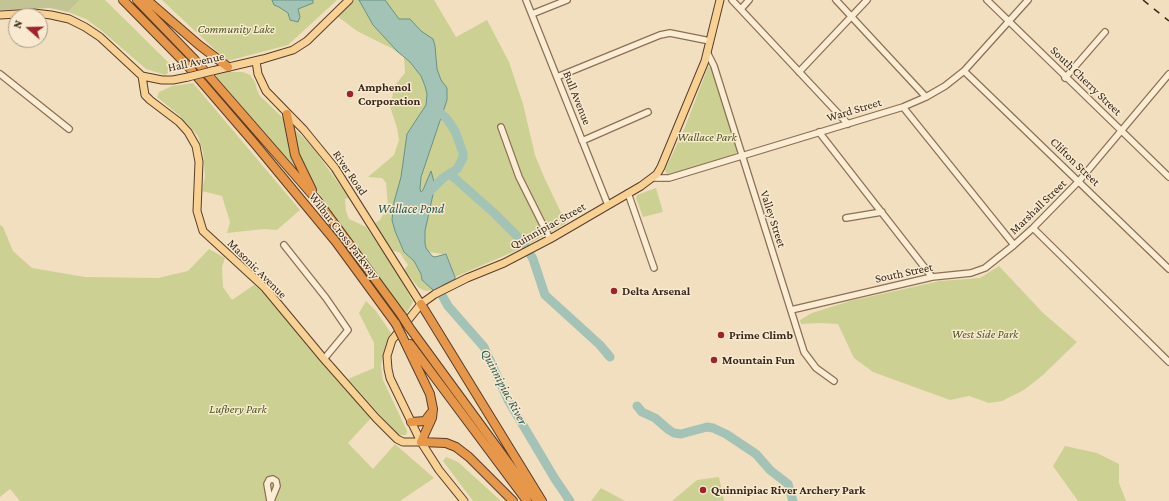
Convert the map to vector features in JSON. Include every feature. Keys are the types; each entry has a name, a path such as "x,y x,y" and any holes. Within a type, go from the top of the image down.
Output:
{"highway":[{"name":"Wilbur Cross Parkway","path":"122,0 187,65 336,242 396,324 403,336 527,501"},
{"name":"Wilbur Cross Parkway","path":"137,0 195,60 317,200 526,487 538,501"},
{"path":"147,0 199,45 228,67"},
{"path":"287,114 295,155 317,200"},
{"path":"421,304 542,501"},
{"path":"403,336 430,394 433,409 432,418 421,442 446,443 456,447 469,457 513,501"},
{"path":"411,422 425,422 433,409"}],"main road":[{"name":"Hall Avenue","path":"142,76 162,80 173,80 256,61 293,50 320,29 349,0"},
{"name":"Quinnipiac Street","path":"464,501 439,470 421,442 390,378 387,356 392,340 421,304 435,294 535,248 652,178 661,167 697,82 707,52 720,0"},
{"path":"0,15 34,13 68,19 85,27 100,37 142,76"},
{"name":"River Road","path":"256,61 258,74 266,91 319,148 335,168 421,304"},
{"name":"Masonic Avenue","path":"142,76 145,95 179,122 188,132 196,146 199,162 197,211 203,231 265,288 324,359 376,418 397,439 403,442 421,442"}],"street":[{"name":"Bull Avenue","path":"526,0 608,205"},
{"path":"532,14 567,0"},
{"path":"732,0 848,124"},
{"path":"740,9 749,0"},
{"path":"836,0 926,97"},
{"path":"799,72 867,0"},
{"name":"South Cherry Street","path":"987,0 1065,78 1122,130 1169,177"},
{"name":"Ward Street","path":"652,178 669,178 903,107 926,97 945,86 964,71 1028,0"},
{"path":"1065,78 1105,32"},
{"path":"557,78 660,35 670,33 710,41"},
{"name":"Valley Street","path":"707,52 714,66 741,156 804,352 816,368 834,381"},
{"name":"Clifton Street","path":"964,71 1169,269"},
{"path":"0,74 69,129"},
{"name":"Marshall Street","path":"1014,245 1033,228 1079,181 1169,74"},
{"path":"903,107 1014,245"},
{"path":"582,141 648,112"},
{"path":"501,127 519,177 550,239"},
{"path":"819,132 932,277"},
{"path":"628,193 654,268"},
{"path":"846,218 882,212"},
{"path":"1033,228 1169,362"},
{"name":"South Street","path":"791,310 932,277 971,273 985,268 1014,245"},
{"path":"284,246 326,298 348,330 324,359"}],"green space":[{"path":"0,0 80,0 68,12 50,8 8,8 8,10 0,10"},
{"path":"80,0 105,0 173,67 165,75 146,69 86,19 68,12"},
{"name":"Community Lake","path":"162,0 337,0 288,45 227,61"},
{"path":"352,0 434,0 456,37 487,20 509,62 523,104 535,155 566,223 522,248 455,277 447,255 402,247 404,252 414,261 421,274 422,280 433,290 426,291 419,288 404,270 408,265 400,253 395,251 392,252 374,224 380,220 388,206 386,183 382,178 368,177 394,155 399,140 390,106 395,85 405,73 404,57 391,48 357,31 337,16"},
{"name":"Wallace Park","path":"708,67 711,67 737,152 734,155 667,175 665,170 685,127"},
{"path":"226,72 243,72 250,75 255,82 260,96 283,118 298,170 295,169 215,75"},
{"path":"193,83 300,210 277,230 264,229 227,233 230,222 222,196 202,191 205,176 203,152 198,136 180,116 157,97 159,92 172,86"},
{"path":"294,129 314,149 349,198 345,199 346,211 349,219 366,227 395,269 413,302 406,314 315,188 299,155"},
{"path":"656,188 663,212 643,217 636,198 637,195"},
{"name":"Lufbery Park","path":"0,225 3,227 13,251 32,268 85,277 158,278 188,271 209,249 225,258 222,267 223,287 232,300 254,285 264,293 372,417 348,443 373,469 395,444 434,478 400,501 20,501 10,489 0,497"},
{"name":"West Side Park","path":"999,266 1043,313 1077,342 1043,375 1024,390 1002,401 989,403 969,396 950,400 873,372 854,358 838,324 801,324 800,320 812,313 850,301 940,281 980,278"},
{"path":"366,301 376,311 391,333 381,366 383,380 407,431 406,435 398,435 348,379 374,368 374,343 359,313"},
{"path":"1065,446 1097,453 1119,464 1119,483 1126,501 1078,501 1053,466"},
{"path":"446,457 458,462 501,501 473,501 443,461"},
{"name":"Quinnipiac River Archery Park","path":"719,477 724,501 672,501 697,480"},
{"path":"601,488 625,501 591,501"}],"water":[{"path":"272,0 313,0 313,3 298,9 300,17 298,22 290,20 288,13 274,5"},
{"name":"Wallace Pond","path":"359,0 385,0 399,19 410,19 421,31 433,39 437,69 441,80 447,88 447,100 421,177 420,189 421,192 431,171 435,185 425,231 426,248 432,256 435,257 446,254 455,279 433,290 422,280 421,274 414,261 404,252 392,220 394,202 401,177 407,134 426,105 427,94 425,86 421,76 410,62 397,51 373,25"}],"waterway":[{"name":"Quinnipiac River","path":"427,194 443,178 457,169 463,158 463,153 455,131 447,119 434,107"},
{"name":"Quinnipiac River","path":"450,174 494,213 523,242 533,259 545,295 600,345 610,357"},
{"name":"Quinnipiac River","path":"432,277 448,306 484,347 508,400 555,479 570,501"},
{"name":"Quinnipiac River","path":"637,406 642,412 655,418 674,433 681,434 707,427 726,434 756,454 770,470 788,484 793,501"}],"railway":[{"path":"1143,0 1169,21"}],"place":[{"name":"Amphenol Corporation","path":"350,94"},
{"name":"Delta Arsenal","path":"614,291"},
{"name":"Prime Climb","path":"721,335"},
{"name":"Mountain Fun","path":"714,360"},
{"name":"Quinnipiac River Archery Park","path":"703,490"}]}
